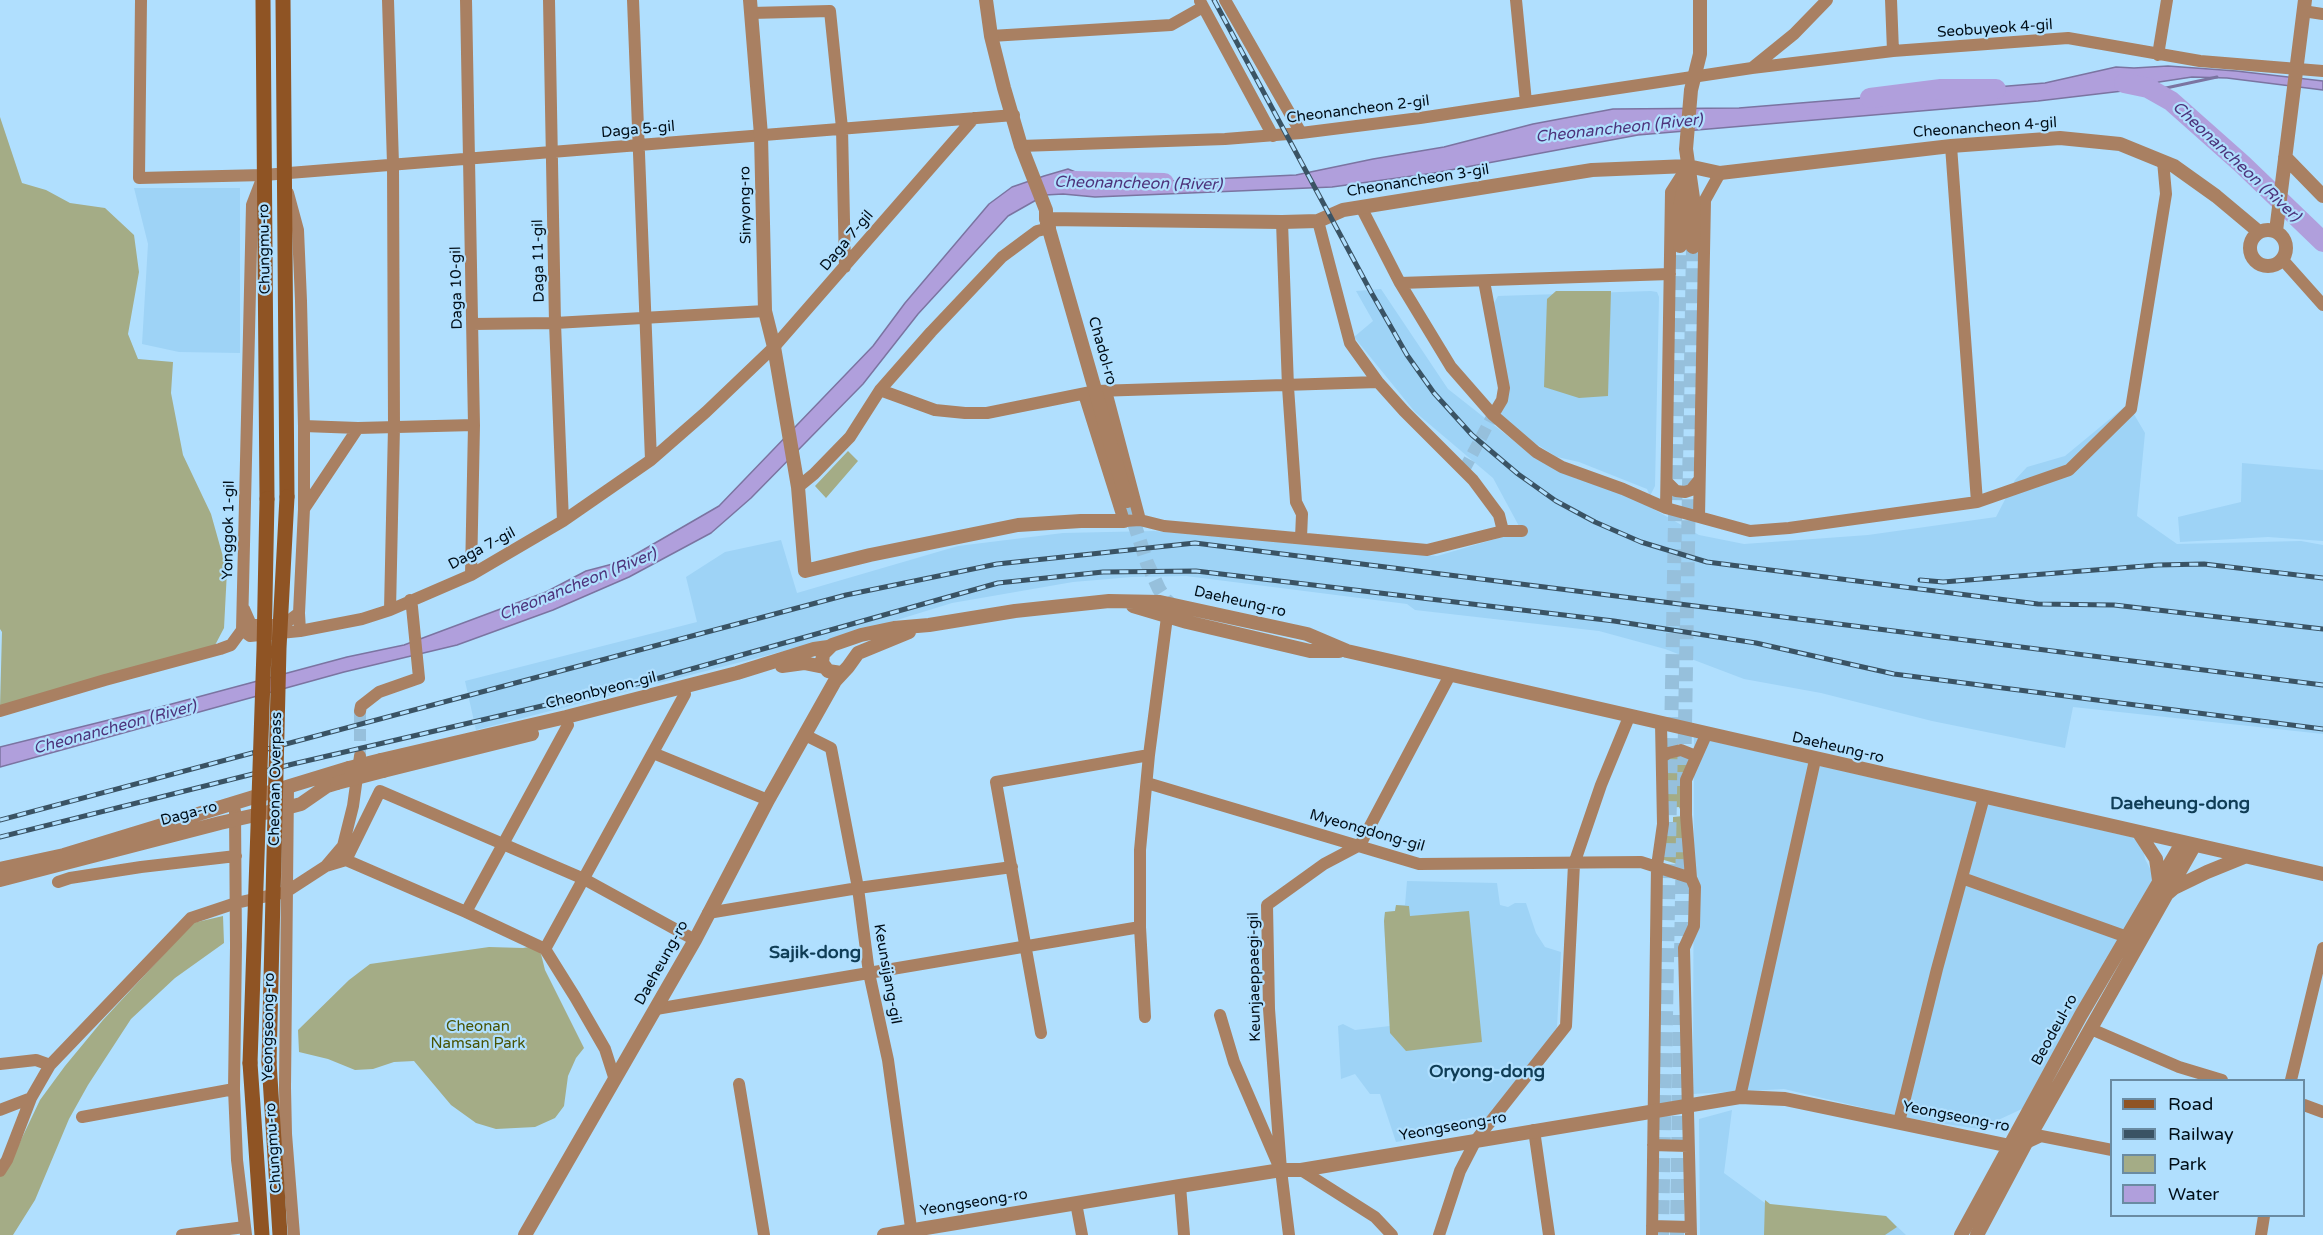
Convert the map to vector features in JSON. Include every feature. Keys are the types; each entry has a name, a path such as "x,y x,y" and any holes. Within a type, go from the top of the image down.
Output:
{"main road":[{"name":"Chungmu-ro","path":"263,0 264,247 268,366 267,499"},
{"name":"Chungmu-ro","path":"283,0 287,497"},
{"name":"Cheonan Overpass","path":"269,1062 279,648 287,497"},
{"name":"Cheonan Overpass","path":"250,1063 267,499"},
{"name":"Chungmu-ro","path":"269,1062 280,1235"},
{"name":"Chungmu-ro","path":"250,1063 262,1235"}],"street":[{"name":"Daga 5-gil","path":"141,0 139,178 264,175 1014,115"},
{"path":"388,0 393,164 394,427 390,610"},
{"name":"Daga 10-gil","path":"466,0 474,426 471,575"},
{"name":"Daga 11-gil","path":"549,0 555,322 563,521"},
{"path":"633,0 651,460"},
{"path":"986,0 991,36 1021,146"},
{"path":"1225,0 1301,133"},
{"path":"1515,0 1526,102"},
{"path":"1687,246 1694,205 1686,149 1691,90 1700,54 1700,0"},
{"path":"1752,68 1794,34 1827,0"},
{"path":"1891,0 1893,51"},
{"path":"2158,55 2167,0"},
{"path":"991,36 1171,25 1201,3 1273,136"},
{"path":"2276,231 2259,232 2254,236 2250,248 2255,260 2265,266 2278,263 2285,255 2286,244 2276,231 2304,6 2323,14"},
{"path":"751,7 830,11 842,128 845,267"},
{"name":"Sinyong-ro","path":"751,7 761,135 765,311 774,348 798,487 805,571 870,555 1018,525 1124,521"},
{"name":"Seobuyeok 4-gil","path":"1696,75 1893,51 2068,38 2200,61 2323,72"},
{"name":"Cheonancheon 2-gil","path":"1021,146 1273,136 1526,102 1696,75"},
{"name":"Daga 7-gil","path":"242,630 250,636 300,631 362,620 411,604 471,575 563,521 651,460 774,348 974,118"},
{"name":"Cheonancheon 4-gil","path":"1688,166 1720,173 1951,146 2060,138 2090,140 2120,144 2174,166 2216,196 2259,232"},
{"name":"Chadol-ro","path":"1021,146 1047,219 1127,501"},
{"path":"1951,146 1977,502"},
{"path":"1361,207 1400,283 1451,367 1493,415 1536,452 1562,466 1666,508 1750,531 1761,531 1977,502 2069,470 2079,461 2131,409 2166,194 2163,161"},
{"path":"2285,161 2323,196"},
{"path":"1666,508 1671,192 1688,166"},
{"name":"Cheonancheon 3-gil","path":"1047,219 1282,222 1318,220 1343,210 1582,171 1688,166"},
{"path":"283,173 298,230 304,426 300,631"},
{"path":"1699,517 1705,200 1720,173"},
{"name":"Yonggok 1-gil","path":"242,630 252,205 264,175"},
{"path":"798,487 850,437 880,390 931,332 1002,257 1037,231 1047,219"},
{"path":"1318,220 1350,343 1378,382 1473,480 1499,515 1503,531"},
{"path":"1282,222 1288,387 1296,502 1302,514 1301,538"},
{"path":"2282,259 2323,304"},
{"path":"1400,283 1670,274"},
{"path":"1484,281 1504,388 1502,400 1493,415"},
{"path":"472,324 765,311"},
{"path":"880,390 935,410 987,413 1096,392 1288,387 1378,382"},
{"path":"1096,392 1140,520"},
{"path":"1096,392 1124,521 1140,520 1164,526 1427,550 1503,531 1522,531"},
{"path":"304,426 358,428 474,426"},
{"path":"304,509 358,428"},
{"path":"1666,482 1676,491 1685,492 1691,490 1699,480"},
{"name":"Daeheung-ro","path":"929,625 1015,611 1109,601 1160,602 1196,608 1308,634 1347,651 1815,760 2323,874"},
{"path":"242,602 251,625 283,625 299,613"},
{"name":"Daeheung-ro","path":"1122,602 1167,617 1310,651 1347,651"},
{"path":"360,711 361,705 379,692 419,678 411,604"},
{"path":"1191,616 1347,651"},
{"path":"1145,1017 1140,927 1140,850 1149,755 1167,617"},
{"path":"836,668 858,653 929,625"},
{"name":"Cheonbyeon-gil","path":"382,765 568,725 861,635 894,628 929,625"},
{"path":"0,711 220,649 231,645 242,630"},
{"path":"830,646 840,645 848,650 836,668"},
{"name":"Daeheung-ro","path":"525,1235 695,940 768,800 805,735 836,668 822,658 830,646"},
{"name":"Cheonbyeon-gil","path":"382,765 566,717 684,691 789,664 804,663 836,668"},
{"path":"1360,845 1450,675"},
{"path":"545,949 653,753 684,691"},
{"path":"1440,1235 1460,1171 1476,1140 1566,1026 1574,864 1601,785 1629,717"},
{"path":"1661,724 1663,824 1658,866 1652,1228 1690,1228 1684,948 1694,926 1695,887 1692,878 1686,815 1686,780 1706,735"},
{"path":"466,912 568,725"},
{"name":"Keunsijang-gil","path":"805,735 831,748 858,888 869,972 888,1060 912,1232"},
{"path":"1662,757 1675,750 1696,756"},
{"path":"653,753 768,800"},
{"path":"1041,1033 996,782 1149,755"},
{"path":"326,866 343,846 353,806 360,756"},
{"path":"1740,1097 1815,760"},
{"name":"Daga-ro","path":"0,869 64,855 349,768 382,765"},
{"name":"Daga-ro","path":"0,880 301,804 327,786 382,765"},
{"name":"Myeongdong-gil","path":"1146,783 1419,864 1641,862 1692,878"},
{"name":"Yeongseong-ro","path":"288,787 285,1100 294,1235"},
{"path":"346,860 380,791 584,879 695,940"},
{"path":"1899,1122 1984,797"},
{"path":"182,1235 246,1231 237,1160 234,1089 235,803"},
{"path":"2139,833 2156,859 2159,880"},
{"name":"Beodeul-ro","path":"1961,1235 2159,880 2188,844"},
{"name":"Beodeul-ro","path":"1977,1235 2026,1143 2144,937 2188,844"},
{"name":"Keunjaeppaegi-gil","path":"1281,1170 1269,1009 1268,905 1324,864 1360,845"},
{"path":"58,882 70,878 141,867 236,856"},
{"path":"2165,895 2174,888 2207,872 2245,857"},
{"path":"0,1171 7,1160 31,1098 50,1065 191,918 236,903 286,892 326,866 346,860 545,949 604,1049 614,1077"},
{"path":"708,913 858,888 1012,867"},
{"path":"1962,878 2127,937"},
{"path":"236,946 245,928 259,925 273,929 287,943"},
{"path":"656,1009 1140,927"},
{"path":"2291,1079 2323,948"},
{"path":"1220,1015 1234,1062 1281,1170 1289,1235"},
{"path":"2091,1029 2179,1067 2219,1079"},
{"path":"0,1064 36,1060 50,1065"},
{"path":"739,1084 764,1235"},
{"path":"82,1117 234,1089"},
{"name":"Yeongseong-ro","path":"884,1235 1281,1170 1301,1170 1740,1097 1785,1098 2010,1146 2026,1143"},
{"path":"0,1110 31,1098"},
{"path":"2305,1106 2323,1112"},
{"path":"1534,1130 1549,1235"},
{"path":"2026,1143 2041,1136 2110,1150"},
{"path":"1653,1145 1688,1146"},
{"path":"1301,1170 1375,1217 1392,1235"},
{"path":"1180,1186 1184,1235"},
{"path":"1076,1203 1082,1235"},
{"path":"2261,1235 2264,1217"}],"shaded area":[{"path":"134,188 240,188 240,353 179,352 142,344 148,244"},
{"path":"1381,289 1448,389 1537,459 1577,479 1588,480 1643,503 1699,535 1744,544 1868,535 1996,517 2015,480 2027,467 2065,456 2128,404 2145,433 2137,516 2177,544 2301,541 2323,545 2323,734 2073,707 2065,748 1932,721 1821,693 1744,679 1665,649 1599,631 1415,610 1407,604 1186,576 1132,577 1073,582 952,603 858,632 476,730 465,681 697,622 686,577 725,552 781,540 797,593 958,546 1063,533 1154,531 1437,556 1509,535 1520,528 1493,478 1415,412 1354,337 1373,321 1356,291"},
{"path":"1657,292 1659,297 1655,486 1650,496 1647,489 1579,462 1557,457 1533,442 1500,416 1494,303 1498,296"},
{"path":"2242,463 2323,470 2323,541 2268,537 2180,542 2178,517 2241,502"},
{"path":"1694,737 2131,837 2142,843 2145,859 2155,878 2026,1107 1979,1129 1907,1118 1784,1089 1693,1094"},
{"path":"1407,881 1497,883 1500,905 1508,907 1515,903 1526,903 1536,933 1545,947 1561,952 1557,1027 1481,1127 1396,1142 1380,1094 1370,1094 1355,1074 1341,1079 1338,1026 1343,1024 1355,1030 1390,1026 1385,912 1395,911 1396,905 1405,905"},
{"path":"1732,1110 1724,1173 1769,1206 1886,1216 1906,1235 1700,1235 1699,1119"}],"green space":[{"path":"0,117 22,183 46,190 70,203 105,208 134,235 139,272 128,334 138,359 173,362 171,393 183,455 211,514 227,571 224,628 213,649 0,707 2,632 0,629"},
{"path":"1556,291 1611,291 1608,396 1579,398 1544,387 1547,299"},
{"path":"848,451 858,461 826,498 815,486"},
{"path":"1673,754 1692,757 1683,809 1665,808 1667,758"},
{"path":"1683,816 1684,866 1664,860 1663,856 1665,822 1673,822 1673,817"},
{"path":"1396,905 1409,906 1410,916 1469,911 1482,1042 1406,1051 1390,1033 1384,921 1385,912 1395,911"},
{"path":"223,916 224,943 175,978 131,1019 69,1119 35,1200 13,1235 0,1235 0,1177 10,1163 40,1100 103,1020 193,923"},
{"name":"Cheonan Namsan Park","path":"535,946 541,954 545,970 584,1048 576,1058 568,1076 564,1106 555,1118 535,1127 496,1129 476,1123 451,1105 414,1061 394,1062 373,1069 355,1070 328,1059 299,1052 298,1030 349,980 370,964 489,947"},
{"path":"1765,1200 1770,1204 1886,1216 1897,1227 1885,1235 1764,1235"}],"water":[{"path":"2168,66 2323,81 2323,90 2227,78 2192,77 2159,82 2148,88 2038,101 1638,135 1434,173 1332,187 1095,197 1045,195 1008,216 918,314 863,384 751,498 711,533 629,577 553,610 457,645 344,672 0,767 0,747 347,657 404,645 546,592 586,571 624,561 719,506 873,346 905,303 989,204 1012,187 1044,176 1068,169 1105,184 1296,175 1444,147 1533,124 1613,109 1739,108 2045,83 2116,67"}],"waterway":[{"path":"2150,86 2166,88 2217,77"},
{"name":"Cheonancheon (River)","path":"2124,83 2148,88 2171,101 2242,164 2323,242"},
{"name":"Cheonancheon (River)","path":"1870,98 1941,89 1996,89"},
{"name":"Cheonancheon (River)","path":"1074,181 1164,183"}],"tunnel":[{"path":"1662,1235 1680,246"},
{"path":"1684,786 1693,247"},
{"path":"1464,470 1493,415"},
{"path":"1127,501 1147,563 1159,589 1174,607 1191,616"},
{"path":"360,711 360,756"},
{"path":"1681,957 1683,835"},
{"path":"1677,1235 1680,1015"}],"railway":[{"path":"1214,0 1407,355 1434,393 1472,435 1518,474 1556,501 1595,522 1641,542 1707,562 2038,604 2114,605 2323,629"},
{"path":"0,820 846,595 997,564 1195,543 2323,685"},
{"path":"1920,580 1943,582 2158,565 2204,564 2323,578"},
{"path":"0,837 293,764 645,682 998,583 1103,572 1196,571 1614,621 1756,643 1894,674 2323,729"}],"district":[{"name":"Daeheung-dong","path":"2180,804"},
{"name":"Sajik-dong","path":"815,953"},
{"name":"Oryong-dong","path":"1487,1072"}]}
